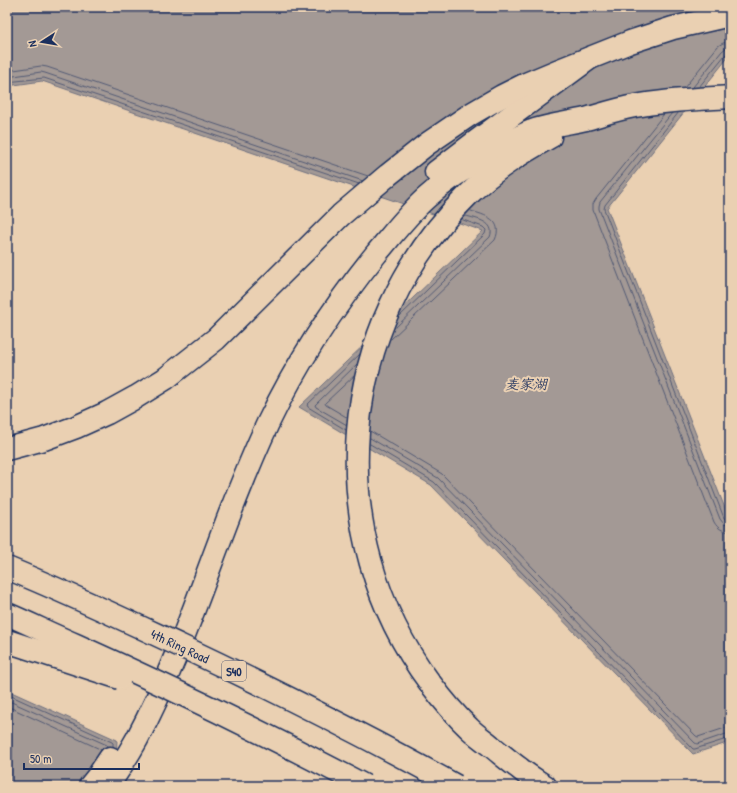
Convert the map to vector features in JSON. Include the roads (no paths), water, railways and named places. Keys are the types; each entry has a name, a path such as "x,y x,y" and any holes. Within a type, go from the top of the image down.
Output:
{"highway":[{"path":"7,449 76,427 112,410 165,379 216,339 341,215 427,144 471,114 502,96 557,71 630,42 673,28 730,15"},
{"path":"90,786 98,776 124,734 140,704 160,658 235,464 256,417 280,370 324,300 351,263 416,188 474,142 590,58"},
{"path":"108,786 136,741 155,704 173,663 229,515 268,423 307,351 336,308 366,267 404,222 426,198 455,175 508,142 534,130 637,106 684,99 730,97"},
{"path":"545,786 520,769 469,728 430,684 399,634 386,607 376,579 362,522 358,492 358,433 361,404 366,378 373,351 382,326 392,301 405,277 434,232 470,192 493,173 527,150 585,119"},
{"name":"4th Ring Road","path":"7,568 123,619 234,671 337,723 456,786"},
{"path":"7,614 216,710 365,786"},
{"path":"7,641 216,710"}],"water":[{"name":"麦家湖","path":"7,7 730,7 730,55 607,208 730,521 730,742 693,754 431,485 299,407 483,231 42,81 7,86"},
{"path":"7,690 117,740 115,786 7,786"}]}
